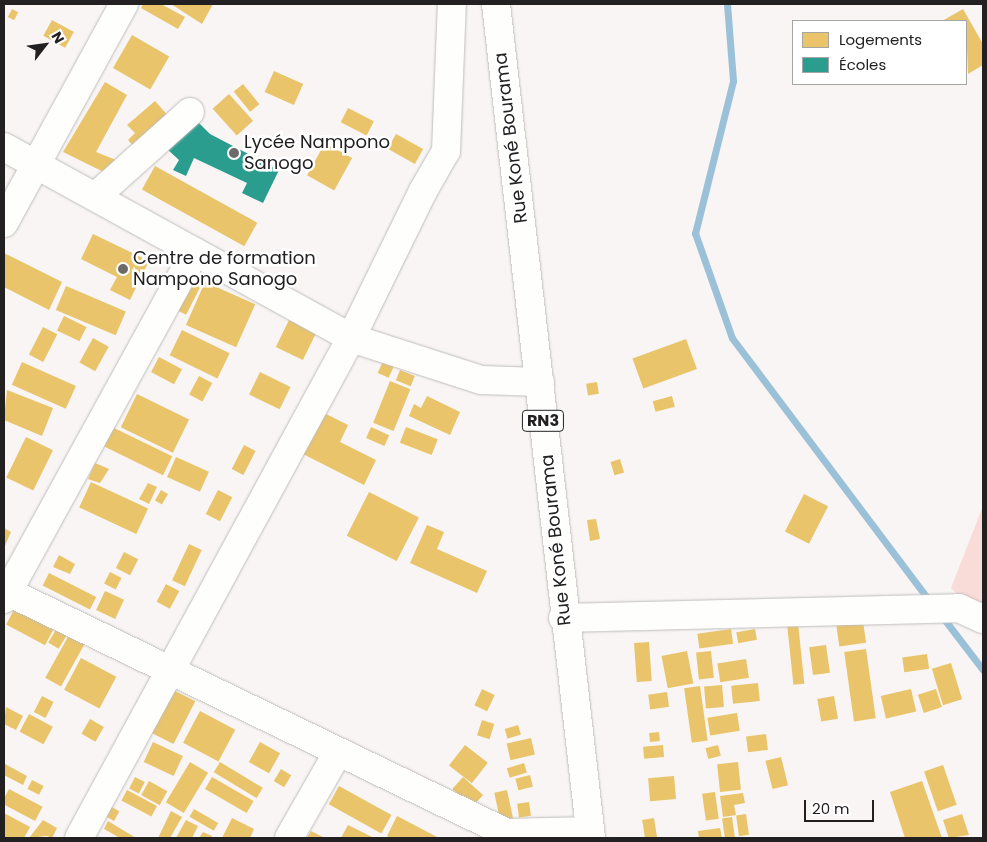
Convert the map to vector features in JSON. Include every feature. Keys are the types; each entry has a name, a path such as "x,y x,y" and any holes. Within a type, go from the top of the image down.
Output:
{"main road":[{"path":"4,223 124,4"},
{"path":"78,838 168,670 351,338 423,191 446,151 452,4"},
{"name":"Rue Koné Bourama","path":"496,4 540,382 563,618 590,835"},
{"path":"96,196 190,112"},
{"path":"4,146 351,338 481,380 540,382"},
{"path":"195,252 5,594 338,752 505,836 590,835"},
{"path":"563,618 959,608 983,618"},
{"path":"289,838 338,752"}],"shaded area":[{"path":"983,506 983,621 951,588"}],"building: Logements":[{"path":"143,4 161,4 185,17 178,29 141,8"},
{"path":"171,4 213,4 202,24"},
{"path":"12,9 18,12 14,20 8,17"},
{"path":"963,9 983,44 983,65 968,74 967,20 944,20"},
{"path":"52,20 74,32 65,48 43,36"},
{"path":"132,35 169,56 150,89 113,68"},
{"path":"274,71 303,84 294,105 265,92"},
{"path":"105,82 127,95 96,152 121,162 116,178 63,152"},
{"path":"243,84 259,104 250,112 234,92"},
{"path":"229,94 253,121 237,135 213,109"},
{"path":"155,101 171,119 136,149 128,140 135,133 127,125"},
{"path":"348,108 374,121 367,135 341,122"},
{"path":"396,134 423,149 415,164 388,149"},
{"path":"325,143 352,158 334,190 307,175"},
{"path":"155,166 257,223 244,246 142,190"},
{"name":"Centre de formation Nampono Sanogo","path":"93,234 149,261 130,300 110,290 117,277 81,259"},
{"path":"4,253 62,282 49,310 4,287"},
{"path":"194,275 204,280 186,315 176,310"},
{"path":"205,282 255,304 236,347 186,325"},
{"path":"66,286 126,311 116,335 56,310"},
{"path":"64,316 86,327 79,341 57,330"},
{"path":"289,320 316,333 303,360 276,347"},
{"path":"43,327 57,334 43,362 29,355"},
{"path":"182,330 230,353 217,378 170,355"},
{"path":"93,338 109,347 95,371 79,362"},
{"path":"686,339 697,369 643,389 632,358"},
{"path":"159,357 182,369 174,384 151,372"},
{"path":"383,361 394,366 389,378 378,373"},
{"path":"22,362 76,386 66,409 12,385"},
{"path":"400,370 415,376 411,386 396,380"},
{"path":"260,372 291,387 280,409 249,394"},
{"path":"199,376 212,383 202,402 189,395"},
{"path":"390,381 410,389 394,431 373,423"},
{"path":"597,382 599,394 588,396 586,384"},
{"path":"7,390 53,408 42,436 4,420"},
{"path":"137,394 189,419 173,453 121,427"},
{"path":"427,396 460,412 450,435 409,416 414,404 421,408"},
{"path":"672,396 675,407 656,412 653,401"},
{"path":"322,412 348,425 340,442 376,460 364,485 301,453"},
{"path":"112,427 172,456 163,475 103,446"},
{"path":"371,427 389,435 384,446 366,438"},
{"path":"406,427 438,439 432,455 400,443"},
{"path":"26,437 53,450 33,491 6,477"},
{"path":"244,445 256,451 243,475 232,469"},
{"path":"176,457 209,472 200,492 167,477"},
{"path":"620,459 624,472 615,475 610,462"},
{"path":"95,463 109,469 100,483 88,479"},
{"path":"91,482 148,509 136,534 79,507"},
{"path":"148,483 157,487 149,504 139,499"},
{"path":"161,490 168,494 162,504 155,500"},
{"path":"218,490 232,497 220,521 206,514"},
{"path":"369,492 419,517 397,561 347,536"},
{"path":"804,494 828,506 809,544 785,531"},
{"path":"596,519 600,539 590,541 587,520"},
{"path":"427,525 444,532 437,549 487,571 477,593 410,563"},
{"path":"4,528 11,532 4,548"},
{"path":"189,544 202,550 185,586 172,580"},
{"path":"124,552 138,559 130,575 116,568"},
{"path":"59,555 75,564 70,574 53,567"},
{"path":"110,572 122,578 116,589 104,584"},
{"path":"49,573 96,597 90,610 43,585"},
{"path":"166,584 179,591 170,609 157,602"},
{"path":"105,591 124,600 115,619 96,610"},
{"path":"16,606 55,627 45,645 6,625"},
{"path":"863,621 866,643 839,647 836,625"},
{"path":"798,623 804,684 793,685 787,624"},
{"path":"57,628 67,634 59,649 48,643"},
{"path":"731,629 733,644 699,649 697,634"},
{"path":"755,629 757,640 738,643 736,632"},
{"path":"69,635 85,644 61,687 45,678"},
{"path":"649,642 652,681 637,682 634,643"},
{"path":"826,645 830,673 813,675 809,647"},
{"path":"866,649 876,718 854,721 844,652"},
{"path":"687,651 693,683 668,688 661,656"},
{"path":"711,651 714,678 699,679 696,653"},
{"path":"927,654 929,669 904,672 902,657"},
{"path":"81,658 116,677 99,709 64,690"},
{"path":"746,659 749,678 720,682 717,664"},
{"path":"951,663 962,699 943,705 932,669"},
{"path":"758,683 760,701 733,704 731,686"},
{"path":"722,685 724,707 706,708 704,687"},
{"path":"700,686 708,740 692,743 684,688"},
{"path":"482,689 495,695 487,711 474,705"},
{"path":"911,689 916,711 886,718 881,696"},
{"path":"936,689 942,707 924,713 918,695"},
{"path":"173,690 195,701 173,744 151,733"},
{"path":"667,692 669,707 650,709 648,695"},
{"path":"42,696 54,702 45,718 34,712"},
{"path":"834,696 838,719 821,722 817,699"},
{"path":"6,707 23,716 16,730 4,724"},
{"path":"200,711 235,730 218,762 183,743"},
{"path":"737,713 740,731 710,735 707,718"},
{"path":"29,714 53,727 43,744 20,732"},
{"path":"90,719 104,727 95,742 82,734"},
{"path":"482,720 494,724 489,739 477,735"},
{"path":"518,725 521,735 508,739 505,729"},
{"path":"659,732 660,741 650,742 649,733"},
{"path":"766,734 768,750 748,752 746,736"},
{"path":"531,738 535,755 510,760 507,744"},
{"path":"153,742 183,756 174,776 144,762"},
{"path":"260,742 280,753 269,773 249,762"},
{"path":"465,745 488,763 472,783 449,765"},
{"path":"663,745 664,757 644,759 643,747"},
{"path":"718,745 721,756 708,759 705,748"},
{"path":"781,757 788,785 772,789 765,761"},
{"path":"190,762 208,773 184,813 166,802"},
{"path":"220,762 263,788 257,798 214,772"},
{"path":"738,762 741,790 720,792 717,764"},
{"path":"524,763 527,773 510,778 507,768"},
{"path":"5,764 27,776 23,785 4,775"},
{"path":"943,765 957,805 938,811 924,772"},
{"path":"281,769 291,775 284,787 274,781"},
{"path":"530,775 533,787 518,790 515,779"},
{"path":"674,776 676,799 650,801 648,778"},
{"path":"135,777 145,782 139,794 129,789"},
{"path":"212,777 254,801 247,813 205,789"},
{"path":"463,777 483,795 472,807 452,789"},
{"path":"32,780 44,786 39,795 27,789"},
{"path":"149,781 167,791 160,805 141,795"},
{"path":"922,781 942,838 905,838 890,792"},
{"path":"339,786 391,815 381,833 329,804"},
{"path":"9,789 43,807 35,821 4,804 4,798"},
{"path":"127,790 157,806 151,817 121,801"},
{"path":"507,790 514,822 501,825 494,793"},
{"path":"715,792 719,819 706,821 702,794"},
{"path":"743,793 745,803 734,805 736,815 723,817 720,796"},
{"path":"529,802 531,816 519,818 517,804"},
{"path":"108,805 119,811 114,821 103,815"},
{"path":"194,809 218,823 214,831 190,817"},
{"path":"171,811 182,817 170,838 158,838"},
{"path":"4,813 30,827 24,838 4,837"},
{"path":"746,814 749,835 739,836 736,815"},
{"path":"962,814 969,835 949,838 943,820"},
{"path":"397,816 439,838 391,838 387,836"},
{"path":"732,817 735,838 725,838 722,818"},
{"path":"232,818 254,829 250,838 222,838"},
{"path":"654,818 657,838 645,838 642,820"},
{"path":"43,820 57,828 52,838 47,836 29,838"},
{"path":"186,820 198,826 192,838 176,838"},
{"path":"108,821 136,838 120,838 104,829"},
{"path":"348,825 374,838 341,838"},
{"path":"720,828 722,838 699,838 698,831"},
{"path":"311,831 325,838 307,838"},
{"path":"203,832 212,836 211,838 199,838"}],"building: Écoles":[{"path":"197,121 210,134 279,170 263,203 242,193 247,183 194,158 186,176 173,170 179,160 167,149"}],"waterway":[{"path":"727,4 733,81 695,233 732,338 931,603"},
{"path":"941,615 983,670"}],"place":[{"name":"Lycée Nampono Sanogo","path":"234,153"},
{"name":"Centre de formation Nampono Sanogo","path":"123,269"}]}
